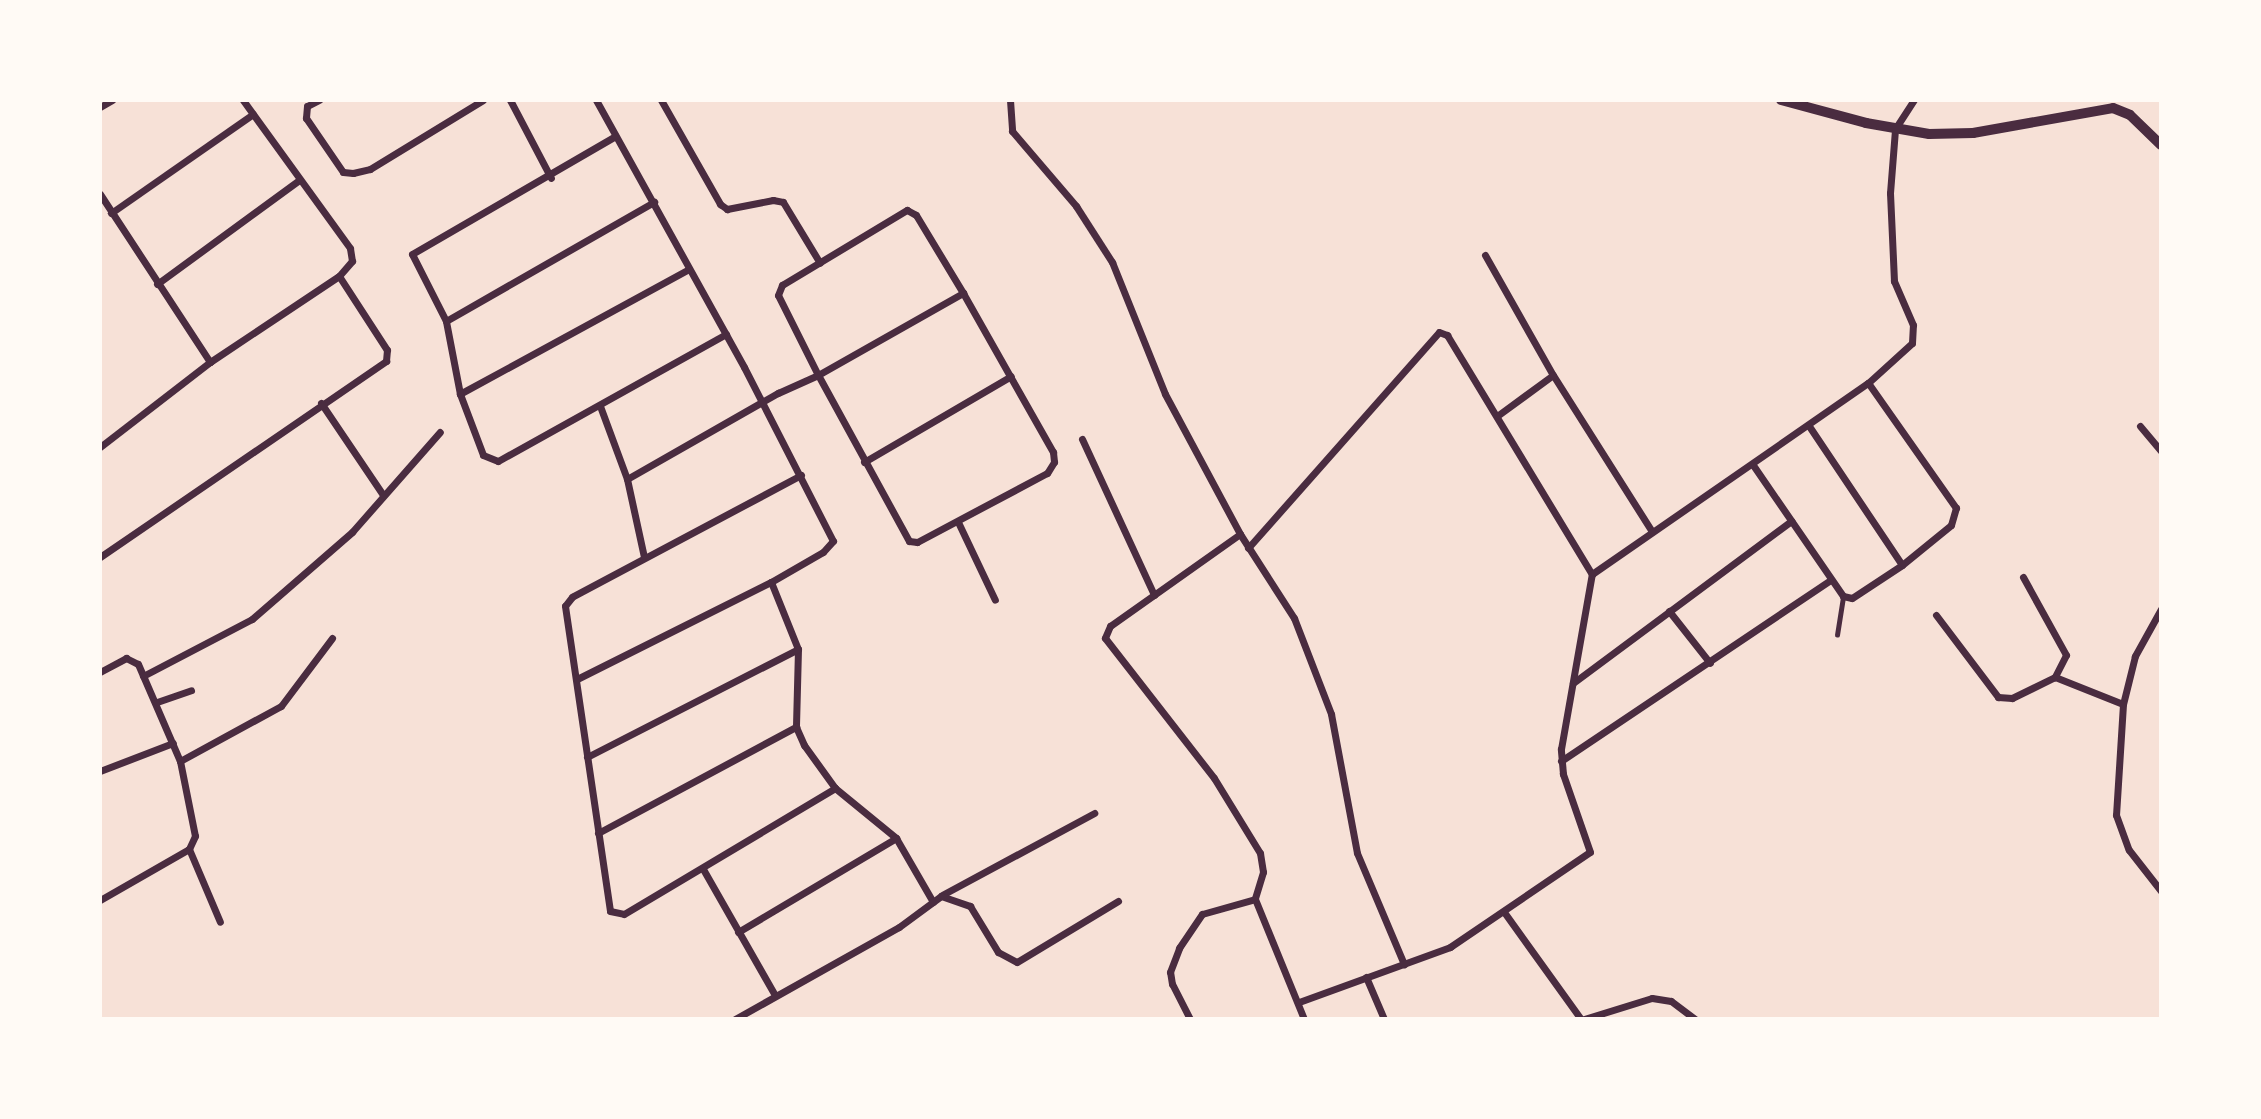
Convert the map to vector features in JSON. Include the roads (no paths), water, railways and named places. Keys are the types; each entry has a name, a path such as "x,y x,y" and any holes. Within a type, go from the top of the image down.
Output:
{"street":[{"path":"100,107 112,100"},
{"path":"100,447 210,362 339,276 352,261 350,248 243,100"},
{"path":"319,100 307,106 306,118 343,172 353,173 370,169 483,100"},
{"path":"510,100 551,178"},
{"path":"577,679 771,582 823,552 833,541 802,475 596,100"},
{"path":"661,100 720,204 727,209 773,200 783,202 820,263"},
{"path":"1010,100 1012,131 1023,149 1076,206 1112,262 1165,394 1248,548 1294,618 1319,673 1331,714 1357,853 1404,964"},
{"path":"1782,100 1929,134 1973,133 2113,108 2130,115 2161,145"},
{"path":"1592,574 1651,530 1809,426 1907,351 1914,336 1894,281 1890,193 1895,128 1914,100"},
{"path":"111,213 253,114"},
{"path":"614,137 551,178 412,254 446,321 460,394 483,456 493,461 600,406 726,334"},
{"path":"157,284 299,180"},
{"path":"100,194 210,362"},
{"path":"446,321 654,202"},
{"path":"907,210 916,215 962,293 1011,376 1055,462 1047,473 958,523 918,542 909,541 818,376 778,295 782,285 907,210"},
{"path":"1485,255 1553,375 1651,530"},
{"path":"460,394 689,270"},
{"path":"100,557 388,355 339,276"},
{"path":"627,479 778,393 818,376 962,293"},
{"path":"1248,548 1434,334 1447,335 1592,574 1561,761 1590,852 1450,947 1299,1002"},
{"path":"1497,416 1553,375"},
{"path":"864,462 1011,376"},
{"path":"1753,465 1843,596 1852,598 1902,565 1951,525 1956,508 1868,383"},
{"path":"321,402 383,495"},
{"path":"600,406 627,479 644,557"},
{"path":"1809,426 1902,565"},
{"path":"2140,426 2161,451"},
{"path":"143,676 252,619 352,532 440,432"},
{"path":"1082,439 1154,595"},
{"path":"802,475 644,557 568,601 586,757 610,911 615,915 624,914 835,788"},
{"path":"1573,682 1791,521"},
{"path":"958,523 995,600"},
{"path":"1240,534 1110,626 1105,638 1214,778 1260,853 1263,872 1255,900 1304,1019"},
{"path":"1936,615 1998,697 2011,698 2055,677 2066,655 2023,578"},
{"path":"1561,761 1830,580"},
{"path":"771,582 798,649 796,727 817,767 835,788 896,838 933,902"},
{"path":"2161,609 2135,656 2123,704 2116,815 2129,850 2161,891"},
{"path":"1669,611 1710,663"},
{"path":"180,761 281,706 332,638"},
{"path":"586,757 798,649"},
{"path":"100,672 130,658 157,702 180,761 195,820 189,849 220,922"},
{"path":"2055,677 2123,704"},
{"path":"157,702 191,690"},
{"path":"598,833 796,727"},
{"path":"100,771 173,743"},
{"path":"735,1019 899,927 941,896 1094,813"},
{"path":"738,932 896,838"},
{"path":"100,900 189,849"},
{"path":"703,869 775,995"},
{"path":"941,896 970,906 998,952 1017,962 1118,901"},
{"path":"1190,1019 1172,984 1170,972 1179,948 1202,914 1255,900"},
{"path":"1504,912 1583,1019 1652,998 1671,1000 1695,1019"},
{"path":"1366,977 1384,1019"}],"lane":[{"path":"1836,635 1843,596"}]}
